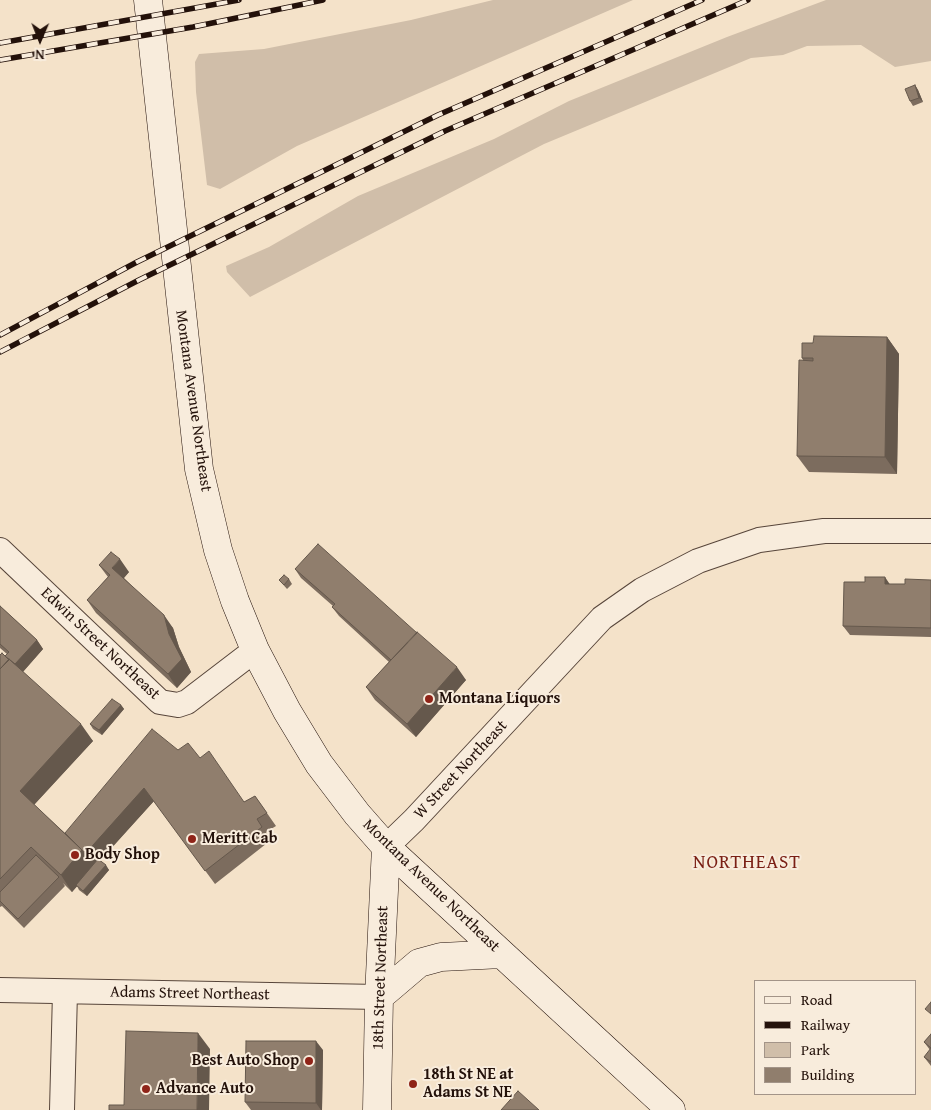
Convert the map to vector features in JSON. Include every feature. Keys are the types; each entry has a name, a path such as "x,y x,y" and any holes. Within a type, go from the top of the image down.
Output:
{"main road":[{"name":"Montana Avenue Northeast","path":"148,0 199,469 218,550 232,594 255,650 287,711 319,764 357,814 386,846 671,1110"},
{"name":"18th Street Northeast","path":"377,1110 379,997 386,846"},
{"path":"379,997 418,963 440,957 502,954"}],"street":[{"name":"W Street Northeast","path":"386,846 414,820 602,618 642,590 698,561 759,540 824,531 931,531"},
{"name":"Edwin Street Northeast","path":"0,550 160,702 178,705 187,702 255,650"},
{"name":"Adams Street Northeast","path":"0,990 379,997"},
{"path":"62,1110 65,992"}],"green space":[{"path":"493,0 633,0 297,146 220,189 207,185 196,92 195,62 199,54 264,49 411,20"},
{"path":"826,0 931,0 931,61 895,67 861,45 807,46 783,55 751,58 544,144 250,297 227,272 226,266 269,247 358,196 494,139 569,101 727,37"}],"building":[{"path":"915,85 919,98 910,101 905,89"},
{"path":"814,336 887,337 885,457 797,456 799,360 813,361 813,358 802,358 802,343 813,343"},
{"path":"318,544 417,633 391,660 332,607 335,604 295,569"},
{"path":"111,552 120,559 112,568 164,615 169,634 182,659 168,674 87,600 110,575 99,565"},
{"path":"284,575 289,579 284,585 279,580"},
{"path":"865,577 885,577 885,584 905,584 905,579 931,580 931,628 843,626 844,582 865,582"},
{"path":"0,606 37,640 15,664 5,656 9,652 0,644"},
{"path":"417,632 457,667 407,724 366,687"},
{"path":"2,653 9,660 0,669 0,655"},
{"path":"9,659 81,724 20,791 82,850 61,875 31,847 0,879 0,669"},
{"path":"112,699 121,705 99,730 90,724"},
{"path":"152,729 178,750 188,743 200,758 209,751 244,802 255,796 267,813 257,819 262,827 205,871 144,788 85,854 65,833"},
{"path":"36,855 59,877 18,919 0,901 0,892"},
{"path":"98,859 106,865 83,891 76,885"},
{"path":"931,1002 931,1014 925,1009"},
{"path":"126,1031 198,1033 197,1110 109,1110 109,1105 124,1105"},
{"path":"931,1034 931,1048 924,1042"},
{"path":"246,1041 316,1041 316,1103 245,1102"},
{"path":"931,1048 931,1062 924,1057"},
{"path":"518,1091 539,1110 501,1110"}],"railway":[{"path":"0,43 239,0"},
{"path":"0,60 193,27 323,0"},
{"path":"0,335 137,262 438,115 702,0"},
{"path":"0,352 139,280 445,131 748,0"}],"place":[{"name":"Montana Liquors","path":"429,699"},
{"name":"Meritt Cab","path":"192,839"},
{"name":"Body Shop","path":"75,855"},
{"name":"Best Auto Shop","path":"309,1061"},
{"name":"18th St NE at Adams St NE","path":"413,1084"},
{"name":"Advance Auto","path":"146,1089"}],"district":[{"name":"NORTHEAST","path":"747,863"}]}
